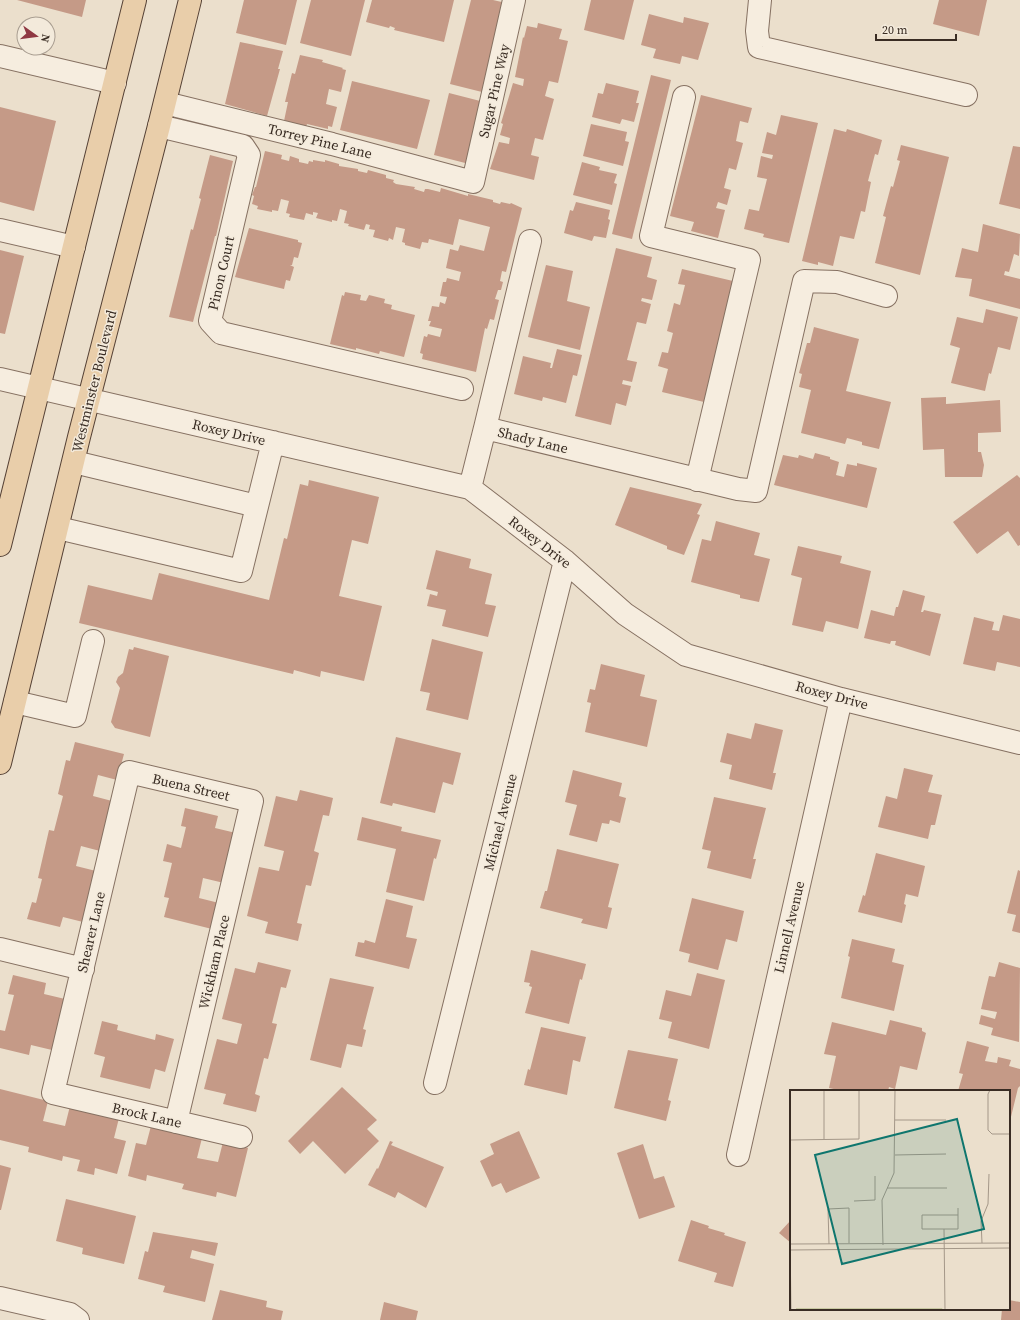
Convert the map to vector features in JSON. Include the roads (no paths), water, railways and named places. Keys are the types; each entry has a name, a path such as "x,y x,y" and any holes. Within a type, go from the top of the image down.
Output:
{"main road":[{"path":"0,545 135,0"},
{"name":"Westminster Boulevard","path":"0,763 89,399 190,0"}],"street":[{"name":"Sugar Pine Way","path":"473,182 514,0"},
{"path":"760,0 757,31 759,47 966,95"},
{"path":"0,56 115,83"},
{"path":"684,97 651,236 749,260 697,480"},
{"name":"Torrey Pine Lane","path":"165,103 332,144 473,182"},
{"name":"Pinon Court","path":"159,126 243,146 249,155 210,321 221,333 462,389"},
{"path":"0,230 74,248"},
{"name":"Shady Lane","path":"530,241 484,428 738,489 756,491 804,281 837,282 886,296"},
{"name":"Roxey Drive","path":"0,379 470,488 565,561 625,614 686,655 841,699 1020,743"},
{"path":"470,488 484,428"},
{"path":"58,528 241,571 273,442"},
{"path":"74,462 257,506"},
{"name":"Michael Avenue","path":"435,1083 565,561"},
{"path":"15,702 75,716 92,641"},
{"name":"Linnell Avenue","path":"738,1155 841,699"},
{"name":"Buena Street","path":"129,772 252,801"},
{"name":"Shearer Lane","path":"53,1093 129,772"},
{"name":"Wickham Place","path":"176,1122 252,801"},
{"path":"0,949 83,969"},
{"name":"Brock Lane","path":"53,1093 241,1137"},
{"path":"0,1298 70,1314 78,1320"}]}
